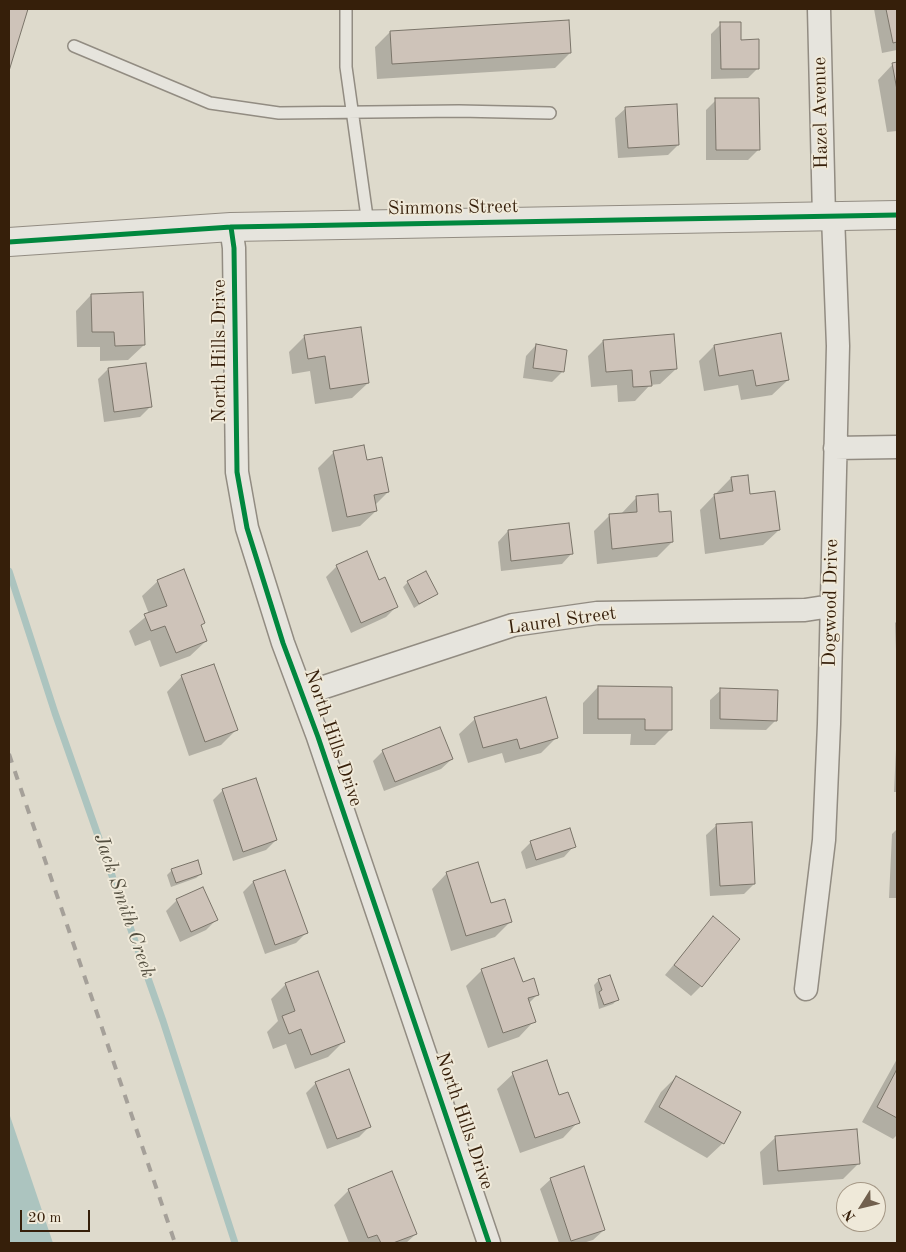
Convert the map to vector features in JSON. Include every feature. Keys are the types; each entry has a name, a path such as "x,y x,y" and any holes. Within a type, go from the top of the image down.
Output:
{"street":[{"name":"Hazel Avenue","path":"819,9 828,216"},
{"name":"Simmons Street","path":"9,242 231,227 897,215"},
{"name":"Dogwood Drive","path":"806,988 824,840 831,606 838,346 828,216"},
{"name":"North Hills Drive","path":"231,227 234,248 236,444 241,500 247,528 273,614 303,694 489,1243"},
{"path":"835,448 897,447"},
{"name":"Laurel Street","path":"303,694 513,625 597,613 805,610 831,606"}],"lane":[{"name":"Simmons Street","path":"346,9 346,67 368,224"},
{"path":"74,46 210,103 280,113 352,111 550,113"}],"water":[{"path":"9,1113 53,1243 9,1243"}],"building":[{"path":"9,9 28,9 9,71"},
{"path":"886,9 897,9 897,42 893,43"},
{"path":"569,20 571,53 392,64 390,31"},
{"path":"720,22 741,22 741,40 759,39 759,69 721,69"},
{"path":"897,62 897,90 892,63"},
{"path":"715,98 759,98 760,150 716,150"},
{"path":"677,104 679,145 628,148 625,107"},
{"path":"143,292 145,345 115,346 114,332 92,332 91,294"},
{"path":"361,327 369,383 330,389 325,356 308,359 304,335"},
{"path":"781,333 789,380 756,386 753,370 719,376 714,345"},
{"path":"674,334 677,369 650,371 652,386 633,387 632,370 606,372 603,340"},
{"path":"536,344 567,350 564,372 533,368"},
{"path":"146,363 152,407 114,412 108,368"},
{"path":"364,445 367,460 382,457 389,492 374,495 377,511 347,517 333,451"},
{"path":"748,475 750,494 775,491 780,530 720,539 714,494 733,491 731,477"},
{"path":"658,494 659,512 671,511 673,542 612,549 609,514 637,512 636,496"},
{"path":"569,523 573,554 511,561 508,530"},
{"path":"367,551 379,580 385,577 398,607 361,623 336,565"},
{"path":"184,569 205,623 201,625 207,641 176,653 165,626 151,631 144,614 167,606 157,580"},
{"path":"426,571 438,594 419,604 407,581"},
{"path":"214,664 238,730 205,742 181,675"},
{"path":"598,686 672,687 672,730 645,730 645,719 598,719"},
{"path":"720,688 778,690 777,721 720,719"},
{"path":"546,697 558,738 520,749 517,739 483,748 474,717"},
{"path":"440,727 453,759 395,782 382,750"},
{"path":"256,778 277,840 243,852 222,789"},
{"path":"752,822 755,884 720,886 716,824"},
{"path":"570,828 576,847 536,860 530,841"},
{"path":"198,860 202,874 176,883 171,869"},
{"path":"478,862 491,903 505,899 512,922 466,936 446,872"},
{"path":"285,870 308,933 275,945 253,881"},
{"path":"203,887 218,920 191,932 176,899"},
{"path":"713,916 740,939 702,987 674,965"},
{"path":"514,958 523,982 534,978 539,995 528,998 536,1022 503,1033 481,969"},
{"path":"318,971 345,1042 311,1055 301,1029 289,1034 282,1016 295,1011 285,983"},
{"path":"610,975 619,1000 604,1005 599,992 602,990 598,979"},
{"path":"547,1060 559,1095 568,1092 580,1123 535,1138 512,1072"},
{"path":"349,1069 371,1127 337,1139 315,1082"},
{"path":"897,1069 897,1118 877,1107"},
{"path":"676,1076 741,1112 724,1144 659,1107"},
{"path":"857,1129 860,1164 778,1171 775,1136"},
{"path":"584,1166 605,1230 571,1241 550,1178"},
{"path":"392,1171 417,1234 393,1243 381,1243 377,1235 368,1238 348,1189"}],"waterway":[{"name":"Jack Smith Creek","path":"9,571 55,713 163,1021 235,1243"}],"railway":[{"path":"9,754 175,1243"}],"cycle path":[{"path":"9,242 231,227 897,215"},
{"path":"231,227 234,248 237,472 247,528 283,643 318,737 489,1243"}]}
